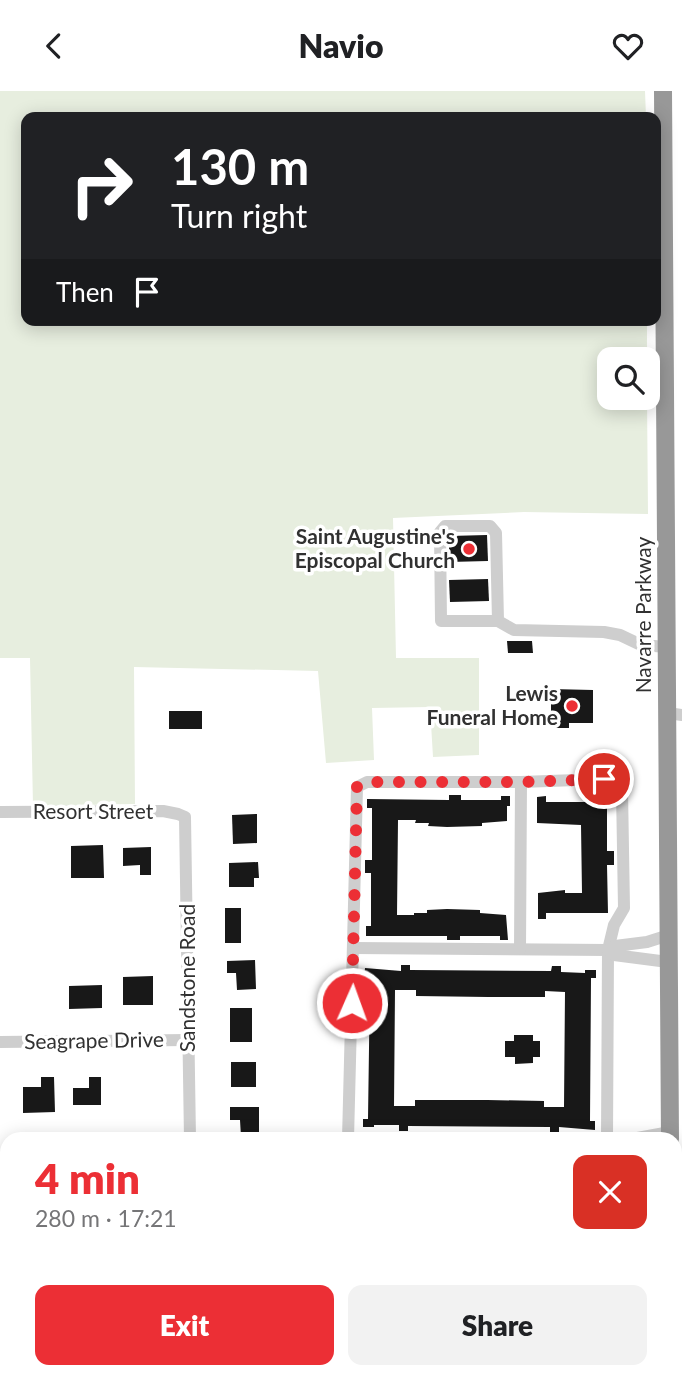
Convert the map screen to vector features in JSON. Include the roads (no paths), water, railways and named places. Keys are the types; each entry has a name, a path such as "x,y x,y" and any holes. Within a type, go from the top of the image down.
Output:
{"highway":[{"name":"Navarre Parkway","path":"663,91 667,647 675,714 668,962 670,1132"}],"street":[{"path":"498,621 496,533 490,526 445,526 440,532 441,621 498,621 514,630 604,632 620,635 641,645 667,647"},
{"path":"348,1132 357,787 367,782 604,779 616,782 622,790 624,908 614,925 608,950 607,1132"},
{"path":"520,949 521,782"},
{"name":"Resort Street","path":"0,812 163,811 186,817"},
{"name":"Sandstone Road","path":"186,817 190,1132"},
{"path":"354,948 608,950 614,946 648,942 669,935"},
{"path":"608,950 614,955 668,962"},
{"name":"Seagrape Drive","path":"0,1042 188,1040"}],"place":[{"name":"Saint Augustine's Episcopal Church","path":"469,549"},
{"name":"Lewis Funeral Home","path":"572,706"}]}
